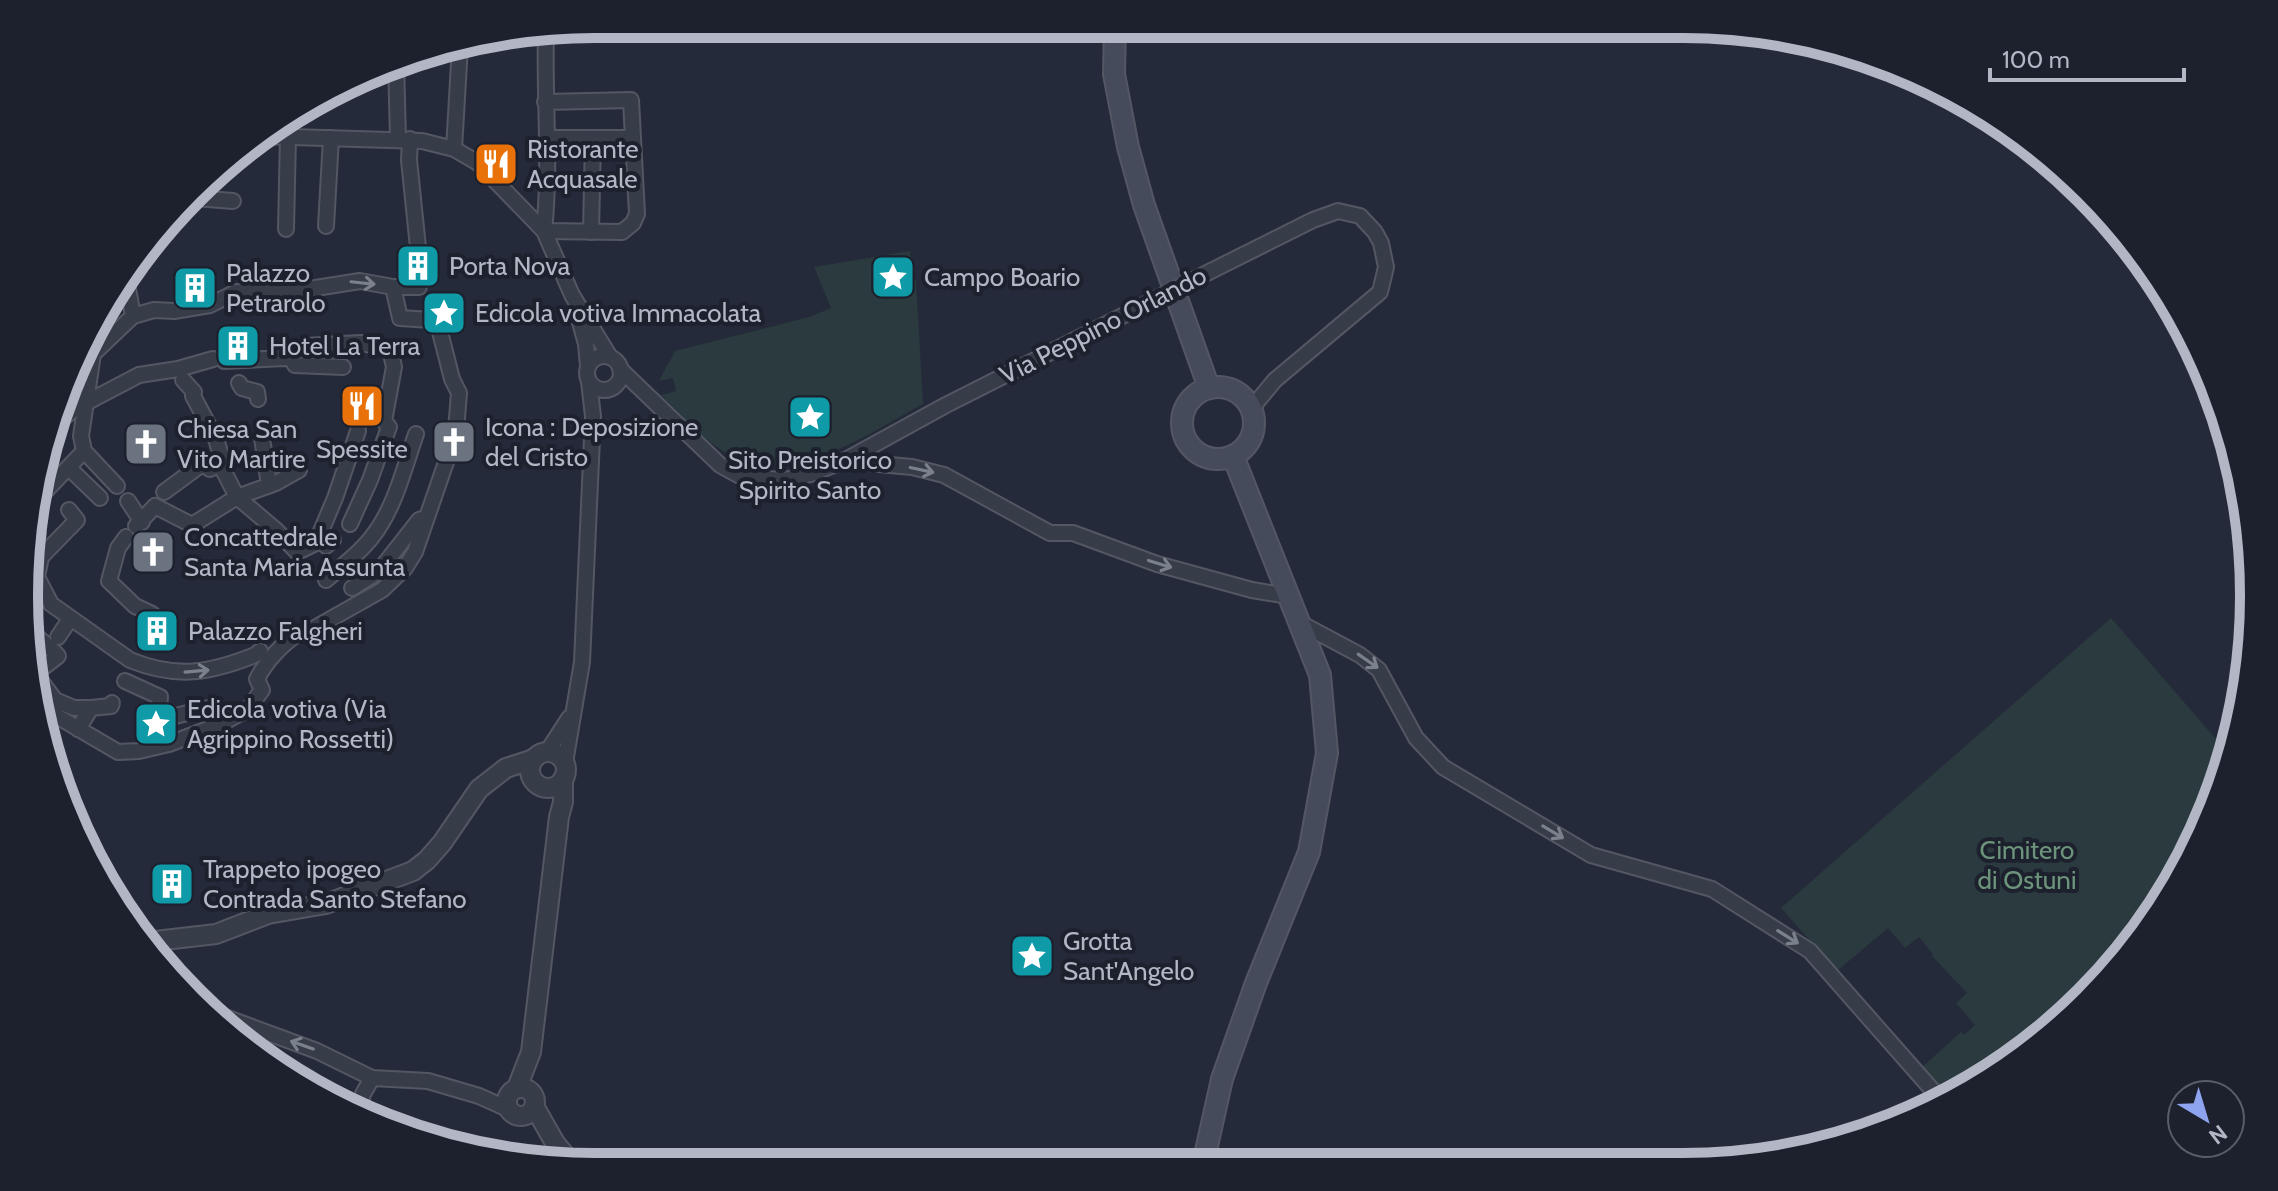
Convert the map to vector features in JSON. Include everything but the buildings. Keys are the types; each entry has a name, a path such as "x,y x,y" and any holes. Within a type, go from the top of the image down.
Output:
{"main road":[{"path":"1115,38 1114,74 1128,147 1144,205 1209,388"},
{"path":"1209,388 1229,388 1239,393 1251,409 1254,419 1249,441 1233,456 1209,458 1198,453 1184,435 1183,411 1198,393 1209,388"},
{"path":"1205,1153 1222,1079 1256,983 1309,852 1327,753 1320,675 1233,456"}],"street":[{"path":"545,102 631,100 636,149 637,214 633,223 622,232 544,231 547,205 545,102 546,40"},
{"path":"454,149 459,55"},
{"path":"397,75 419,257"},
{"name":"Via Peppino Orlando","path":"280,136 404,139 454,149 478,163 544,231 572,295 618,376 720,465 742,477 784,480 811,474 844,461 946,405 1313,220 1338,211 1360,216 1381,243 1386,267 1380,292 1275,380 1251,409"},
{"path":"286,229 288,136"},
{"path":"326,226 331,138"},
{"path":"547,138 633,138"},
{"path":"591,232 593,138"},
{"path":"204,199 233,201"},
{"path":"94,350 133,316 154,310 174,311 210,305 236,292 284,293 360,281 393,287 419,281"},
{"path":"51,707 78,729 118,752 139,751 204,732 248,709 262,690 257,679 263,666 299,633 304,634 382,590 405,568 413,556 455,436 459,393 452,379 438,324 431,320 400,318 393,287"},
{"path":"129,292 133,316"},
{"name":"Via Peppino Orlando","path":"552,777 575,707 582,662 593,416 586,344 572,295"},
{"path":"304,346 361,343 393,348 394,367 384,421 389,427 350,524"},
{"path":"69,414 139,375 218,360 285,358 292,359 295,365 343,367"},
{"path":"588,366 595,358 618,376"},
{"path":"88,364 81,436 84,451 117,486"},
{"path":"589,382 597,388 618,376"},
{"path":"593,416 618,376"},
{"path":"147,625 152,614 135,606 109,581 118,548 162,499 202,464 210,469 223,462 216,439 193,396 194,392 183,380"},
{"path":"239,383 242,388 257,392 258,399"},
{"path":"357,413 360,397 387,403"},
{"path":"220,464 237,497 297,552 316,543 358,431"},
{"path":"326,580 352,558 384,520 416,434"},
{"path":"262,438 269,485"},
{"path":"49,488 84,451"},
{"path":"844,461 912,467 944,475 1050,533 1073,533 1157,564 1252,590 1288,596"},
{"path":"69,468 100,498"},
{"path":"162,499 192,525 221,505 299,470"},
{"path":"128,501 135,528"},
{"path":"40,548 73,515"},
{"path":"352,588 379,571 419,520 426,518"},
{"path":"38,581 51,604 141,665 189,672 220,669 260,651"},
{"path":"40,640 43,643 54,641 70,619"},
{"path":"1300,623 1360,655 1379,670 1416,738 1443,767 1591,855 1712,889 1810,951 1935,1093"},
{"path":"43,667 58,656 54,641"},
{"path":"132,661 123,684 160,697 161,745"},
{"path":"51,707 91,708 111,706 112,703"},
{"path":"175,716 213,707 224,723"},
{"path":"552,777 530,771 575,707"},
{"path":"78,729 91,708"},
{"path":"158,941 200,938 268,914 326,904 413,871 442,843 479,789 506,768 540,755 556,753 552,796 559,817 531,1052 534,1073 520,1101"},
{"path":"499,775 552,777"},
{"path":"235,1021 317,1051 372,1078 428,1081 479,1096 520,1101 563,1152"},
{"path":"361,1102 372,1078"}],"green space":[{"path":"910,251 916,280 923,404 824,455 798,463 771,465 745,461 720,449 661,395 676,391 673,378 659,381 675,351 809,317 831,308 814,267"},
{"name":"Cimitero di Ostuni","path":"2111,618 2220,743 2198,809 2183,842 2125,935 2077,990 2050,1015 1992,1059 1940,1090 1921,1068 1961,1032 1964,1035 1975,1025 1956,1003 1967,993 1932,956 1919,937 1905,948 1888,928 1837,971 1781,908"}],"place":[{"name":"Ristorante Acquasale","path":"496,164"},
{"name":"Porta Nova","path":"418,266"},
{"name":"Campo Boario","path":"893,277"},
{"name":"Palazzo Petrarolo","path":"195,288"},
{"name":"Edicola votiva Immacolata","path":"444,313"},
{"name":"Hotel La Terra","path":"238,346"},
{"name":"Spessite","path":"362,406"},
{"name":"Sito Preistorico Spirito Santo","path":"810,417"},
{"name":"Icona : Deposizione del Cristo","path":"454,442"},
{"name":"Chiesa San Vito Martire","path":"146,444"},
{"name":"Concattedrale Santa Maria Assunta","path":"153,552"},
{"name":"Palazzo Falgheri","path":"157,631"},
{"name":"Edicola votiva (Via Agrippino Rossetti)","path":"156,724"},
{"name":"Trappeto ipogeo Contrada Santo Stefano","path":"172,884"},
{"name":"Grotta Sant'Angelo","path":"1032,956"}]}
